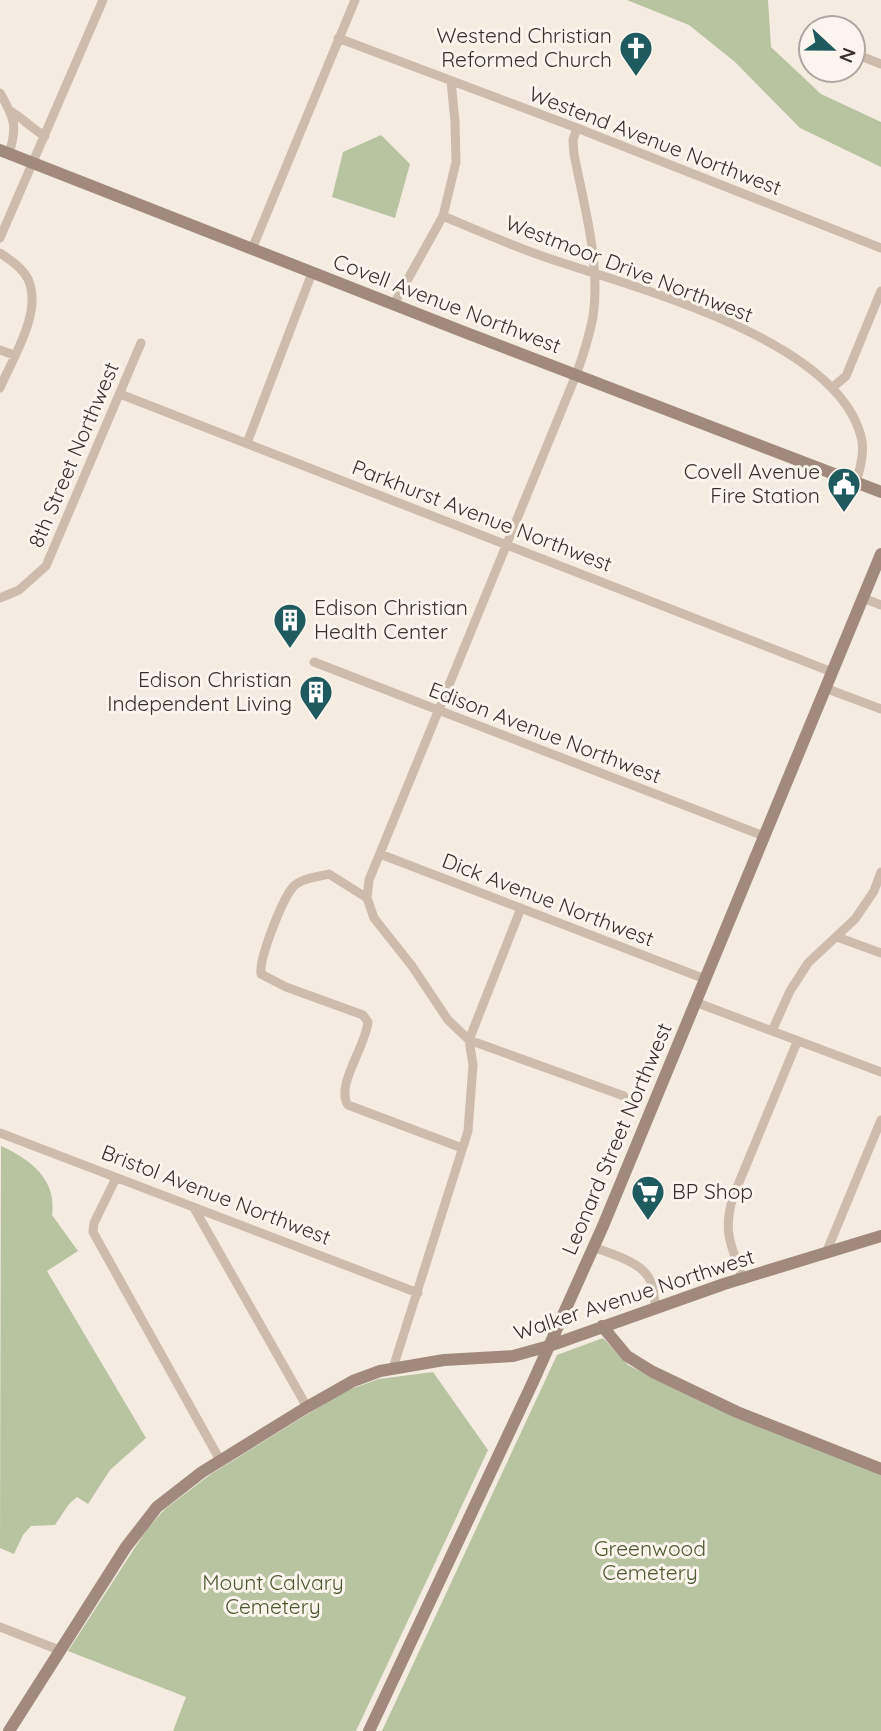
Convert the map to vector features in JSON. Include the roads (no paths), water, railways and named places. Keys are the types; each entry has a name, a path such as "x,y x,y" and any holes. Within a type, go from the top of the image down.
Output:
{"main road":[{"name":"Covell Avenue Northwest","path":"5,152 881,492"},
{"name":"Leonard Street Northwest","path":"369,1731 593,1247 881,554"},
{"name":"Walker Avenue Northwest","path":"9,1731 126,1547 157,1507 220,1460 354,1381 393,1368 449,1360 513,1356 881,1236"},
{"path":"603,1326 627,1356 653,1372 737,1412 881,1469"}],"street":[{"path":"0,238 103,0"},
{"path":"252,248 355,0"},
{"name":"Westend Avenue Northwest","path":"338,38 577,128 881,248"},
{"path":"394,304 443,216 456,162 451,81"},
{"path":"0,93 10,111 15,135 5,152"},
{"path":"10,111 31,129 46,135"},
{"path":"577,128 573,140 574,154 592,250 593,315 576,375 369,880 367,898 374,918 412,966 448,1020 469,1040 624,1096"},
{"name":"Westmoor Drive Northwest","path":"443,216 541,256 714,315 783,351 833,387 853,415 862,441 862,463 856,482"},
{"path":"0,253 27,278 33,306 30,320 0,388"},
{"path":"247,443 312,273"},
{"path":"833,387 846,376 881,292"},
{"name":"8th Street Northwest","path":"0,598 19,590 46,566 141,344"},
{"path":"0,350 14,355"},
{"name":"Parkhurst Avenue Northwest","path":"120,394 832,672"},
{"path":"863,598 881,605"},
{"name":"Edison Avenue Northwest","path":"314,662 764,836"},
{"path":"825,688 881,709"},
{"name":"Dick Avenue Northwest","path":"380,854 705,979"},
{"path":"772,1031 790,991 808,963 837,937 867,903 881,872"},
{"path":"367,898 329,874 301,881 293,887 282,907 261,961 261,974 277,983 362,1015 368,1022 362,1046 343,1090 343,1098 348,1105 462,1148"},
{"path":"393,1368 462,1148 470,1114 473,1065 469,1040 520,908"},
{"path":"837,937 881,953"},
{"path":"695,1002 881,1072"},
{"path":"743,1280 727,1234 727,1217 797,1042"},
{"path":"826,1253 881,1120"},
{"name":"Bristol Avenue Northwest","path":"0,1133 418,1293"},
{"path":"116,1178 94,1223 93,1232 220,1460"},
{"path":"194,1208 307,1408"},
{"path":"593,1247 645,1272 651,1281 656,1308"},
{"path":"0,1628 59,1650"}],"place":[{"name":"Westend Christian Reformed Church","path":"636,78"},
{"name":"Covell Avenue Fire Station","path":"844,514"},
{"name":"Edison Christian Health Center","path":"290,650"},
{"name":"Edison Christian Independent Living","path":"316,722"},
{"name":"BP Shop","path":"648,1222"}],"park label":[{"name":"Greenwood Cemetery","path":"650,1561"},
{"name":"Mount Calvary Cemetery","path":"273,1595"}]}
